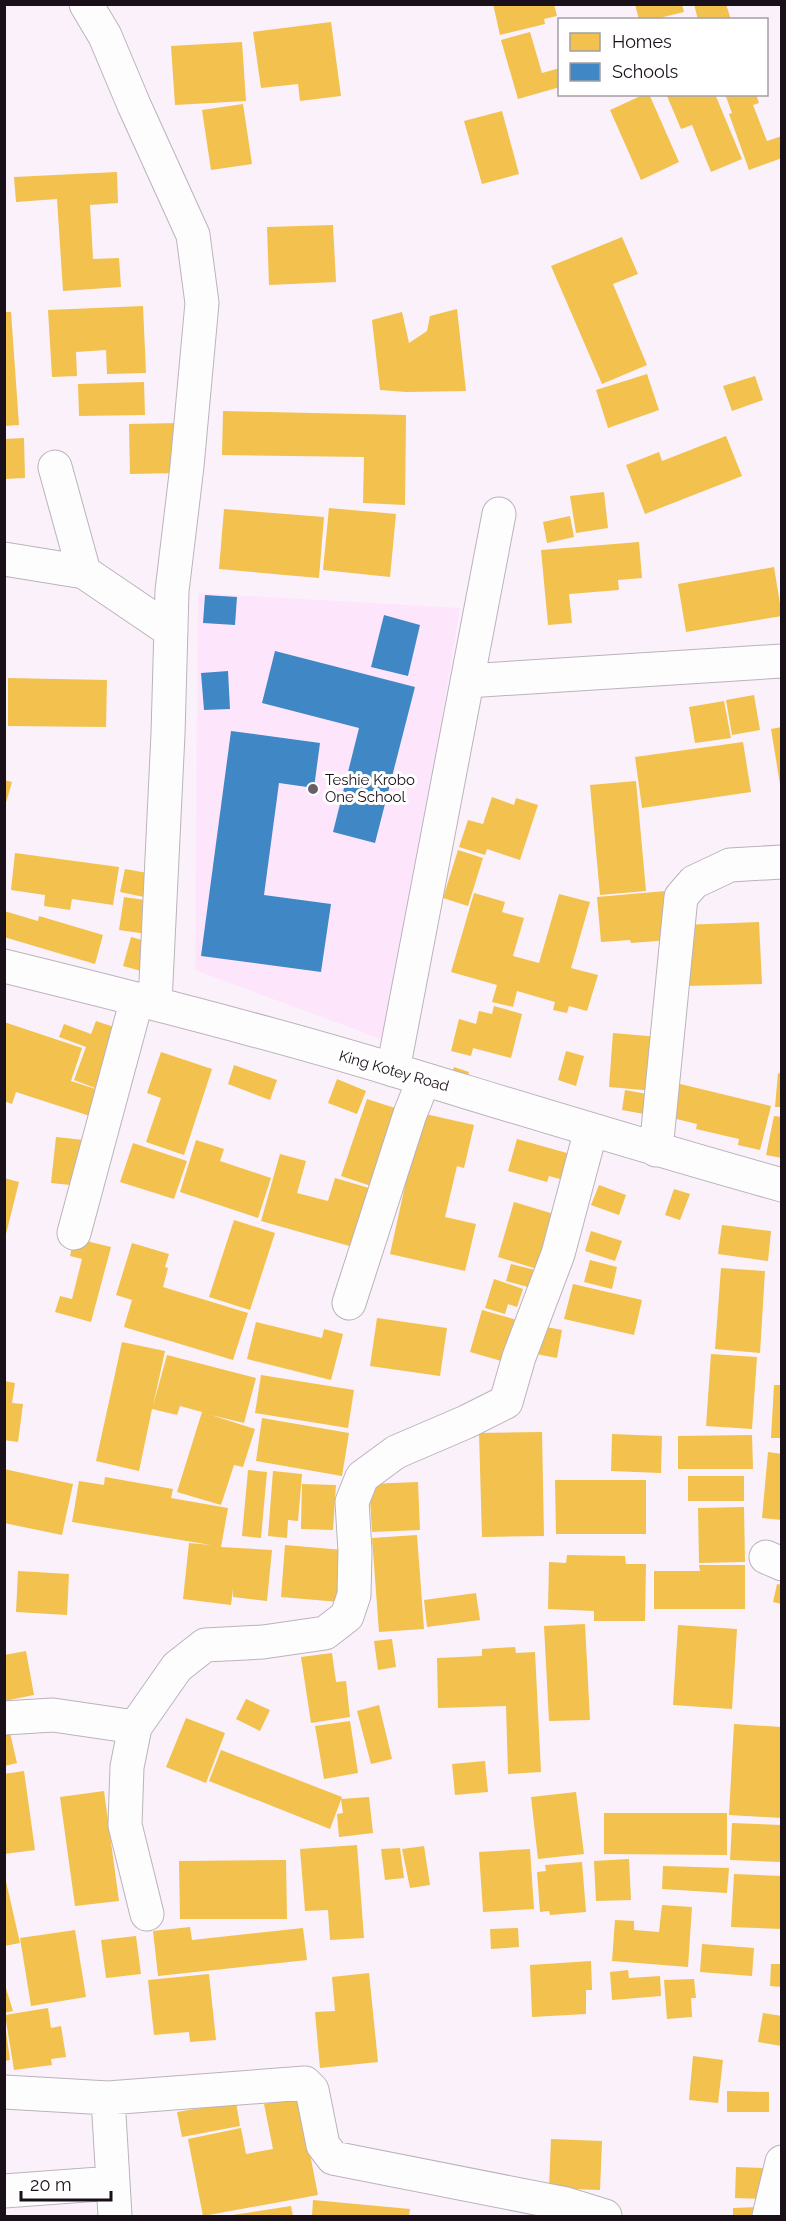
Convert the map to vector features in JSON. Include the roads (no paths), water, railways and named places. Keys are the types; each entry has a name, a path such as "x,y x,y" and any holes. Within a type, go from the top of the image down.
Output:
{"street":[{"path":"74,1233 146,1001 172,591 188,455 202,303 193,235 105,36 86,4"},
{"path":"55,467 84,572"},
{"path":"393,1070 499,514"},
{"path":"4,559 84,572 171,631"},
{"path":"467,681 782,661"},
{"path":"656,1150 681,897 694,882 729,865 782,862"},
{"name":"King Kotey Road","path":"4,966 146,1001 393,1070 656,1150 782,1185"},
{"path":"349,1303 410,1114 424,1079"},
{"path":"147,1914 125,1825 127,1767 135,1727 177,1667 205,1646 263,1642 325,1633 346,1616 354,1595 356,1551 352,1502 362,1477 396,1452 506,1402 519,1357 558,1254 591,1130"},
{"path":"4,1718 53,1715 135,1727"},
{"path":"4,2092 108,2098 305,2083 312,2090 324,2145 333,2158 566,2204 605,2217"},
{"path":"108,2098 115,2217"},
{"path":"769,2217 782,2162"},
{"path":"4,2191 113,2183"}],"place":[{"name":"Teshie Krobo One School","path":"313,789"}]}
